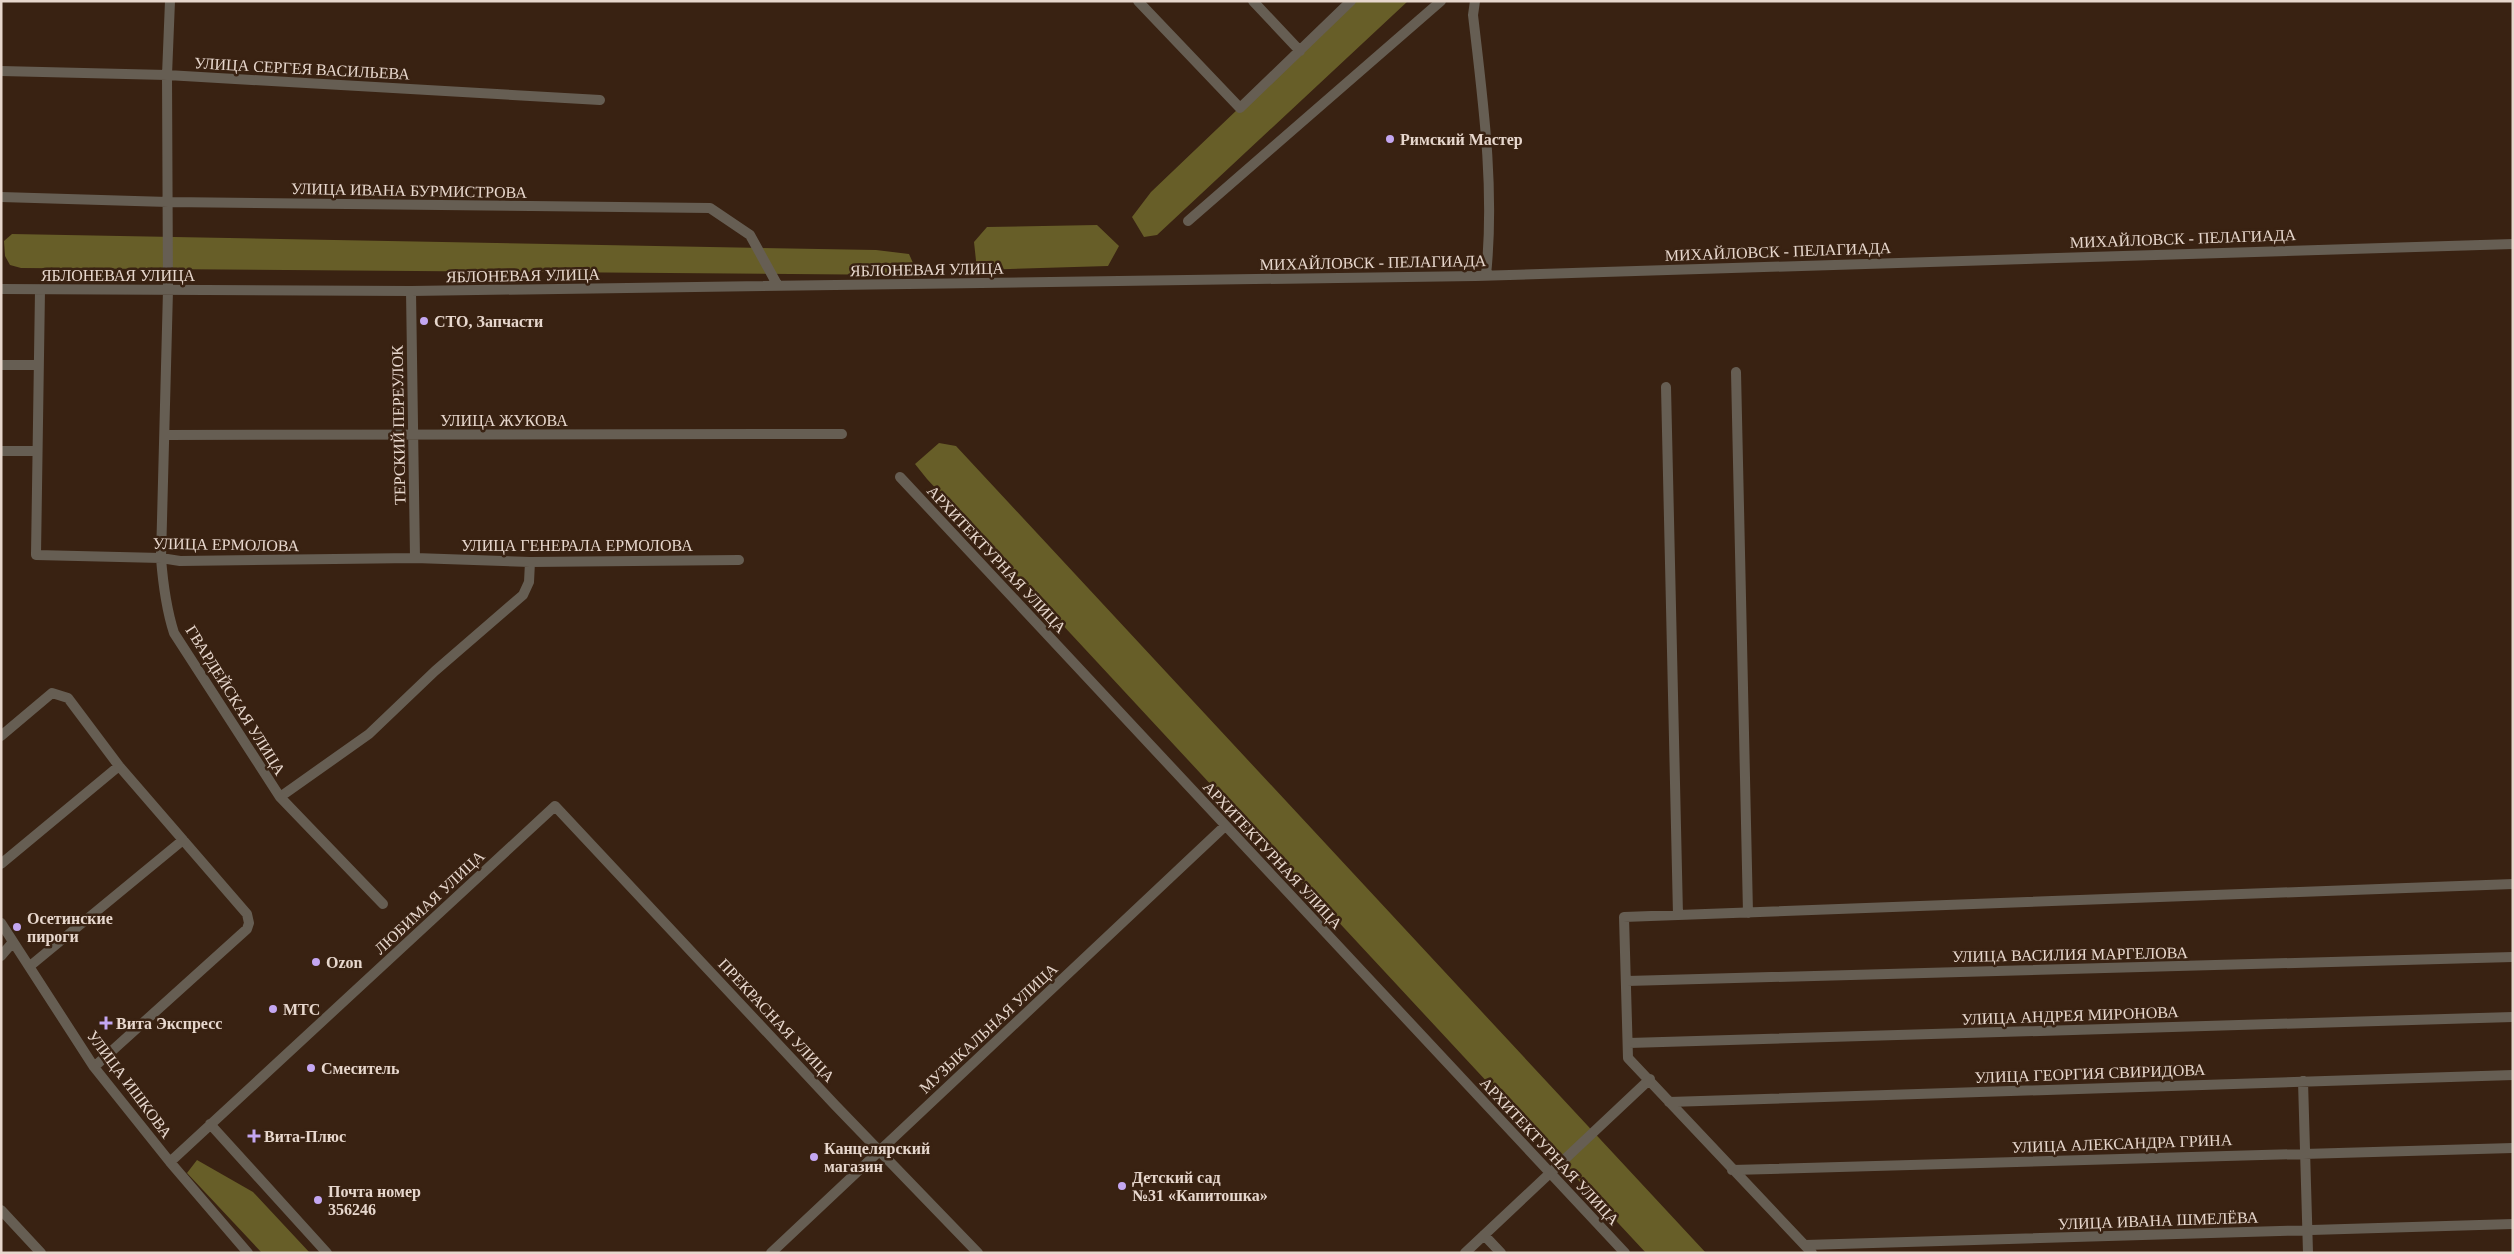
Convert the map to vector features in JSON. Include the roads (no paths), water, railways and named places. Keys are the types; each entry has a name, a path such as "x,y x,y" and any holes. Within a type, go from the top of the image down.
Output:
{"street":[{"name":"ГВАРДЕЙСКАЯ УЛИЦА","path":"170,1 167,75 168,290 161,558 164,597 174,633 280,796 383,904"},
{"path":"1138,1 1240,108 1351,1"},
{"path":"1253,1 1300,51"},
{"path":"1188,221 1440,1"},
{"path":"1475,1 1473,15 1487,136 1489,217 1486,275"},
{"name":"УЛИЦА СЕРГЕЯ ВАСИЛЬЕВА","path":"1,71 167,75 600,100"},
{"name":"УЛИЦА ИВАНА БУРМИСТРОВА","path":"1,197 168,202 710,208 750,235 778,286"},
{"name":"МИХАЙЛОВСК - ПЕЛАГИАДА","path":"1044,282 1486,275 2513,244"},
{"name":"ЯБЛОНЕВАЯ УЛИЦА","path":"1,289 411,291 1044,282"},
{"path":"1,451 37,451 40,290"},
{"name":"ТЕРСКИЙ ПЕРЕУЛОК","path":"411,291 415,558"},
{"path":"1,365 38,365"},
{"path":"1736,372 1748,913"},
{"path":"1666,387 1678,915"},
{"name":"УЛИЦА ЖУКОВА","path":"165,434 842,434"},
{"name":"УЛИЦА ЕРМОЛОВА","path":"37,451 36,555 161,558 180,561 279,562 415,558"},
{"name":"АРХИТЕКТУРНАЯ УЛИЦА","path":"900,478 1625,1253"},
{"name":"УЛИЦА ГЕНЕРАЛА ЕРМОЛОВА","path":"415,558 530,562 739,560"},
{"path":"280,796 369,734 435,671 523,595 529,582 530,562"},
{"path":"1,736 52,693 68,698 119,766 247,914 249,923 247,929 94,1067"},
{"path":"1,864 119,766"},
{"name":"ЛЮБИМАЯ УЛИЦА","path":"170,1162 555,806"},
{"name":"ПРЕКРАСНАЯ УЛИЦА","path":"555,806 879,1151 978,1253"},
{"name":"МУЗЫКАЛЬНАЯ УЛИЦА","path":"771,1253 1225,826"},
{"path":"30,966 183,840"},
{"path":"1808,1249 1732,1170 1650,1079 1628,1058 1624,917 2513,884"},
{"name":"УЛИЦА ИШКОВА","path":"1,923 94,1067 170,1162 248,1253"},
{"path":"1,956 13,942"},
{"name":"УЛИЦА ВАСИЛИЯ МАРГЕЛОВА","path":"1627,980 2513,958"},
{"name":"УЛИЦА АНДРЕЯ МИРОНОВА","path":"1629,1043 2513,1017"},
{"name":"УЛИЦА ГЕОРГИЯ СВИРИДОВА","path":"1669,1102 2303,1080 2513,1075"},
{"path":"1466,1253 1650,1079"},
{"path":"2303,1080 2308,1253"},
{"path":"210,1124 327,1253"},
{"name":"УЛИЦА АЛЕКСАНДРА ГРИНА","path":"1732,1170 2513,1148"},
{"path":"1,1210 41,1253"},
{"name":"УЛИЦА ИВАНА ШМЕЛЁВА","path":"1808,1249 2513,1224"},
{"path":"1484,1235 1500,1253"}],"place":[{"name":"Римский Мастер","path":"1390,139"},
{"name":"СТО, Запчасти","path":"424,321"},
{"name":"Осетинские пироги","path":"17,927"},
{"name":"Ozon","path":"316,962"},
{"name":"МТС","path":"273,1009"},
{"name":"Вита Экспресс","path":"106,1023"},
{"name":"Смеситель","path":"311,1068"},
{"name":"Вита-Плюс","path":"254,1136"},
{"name":"Канцелярский магазин","path":"814,1157"},
{"name":"Детский сад №31 «Капитошка»","path":"1122,1186"},
{"name":"Почта номер 356246","path":"318,1200"}]}
